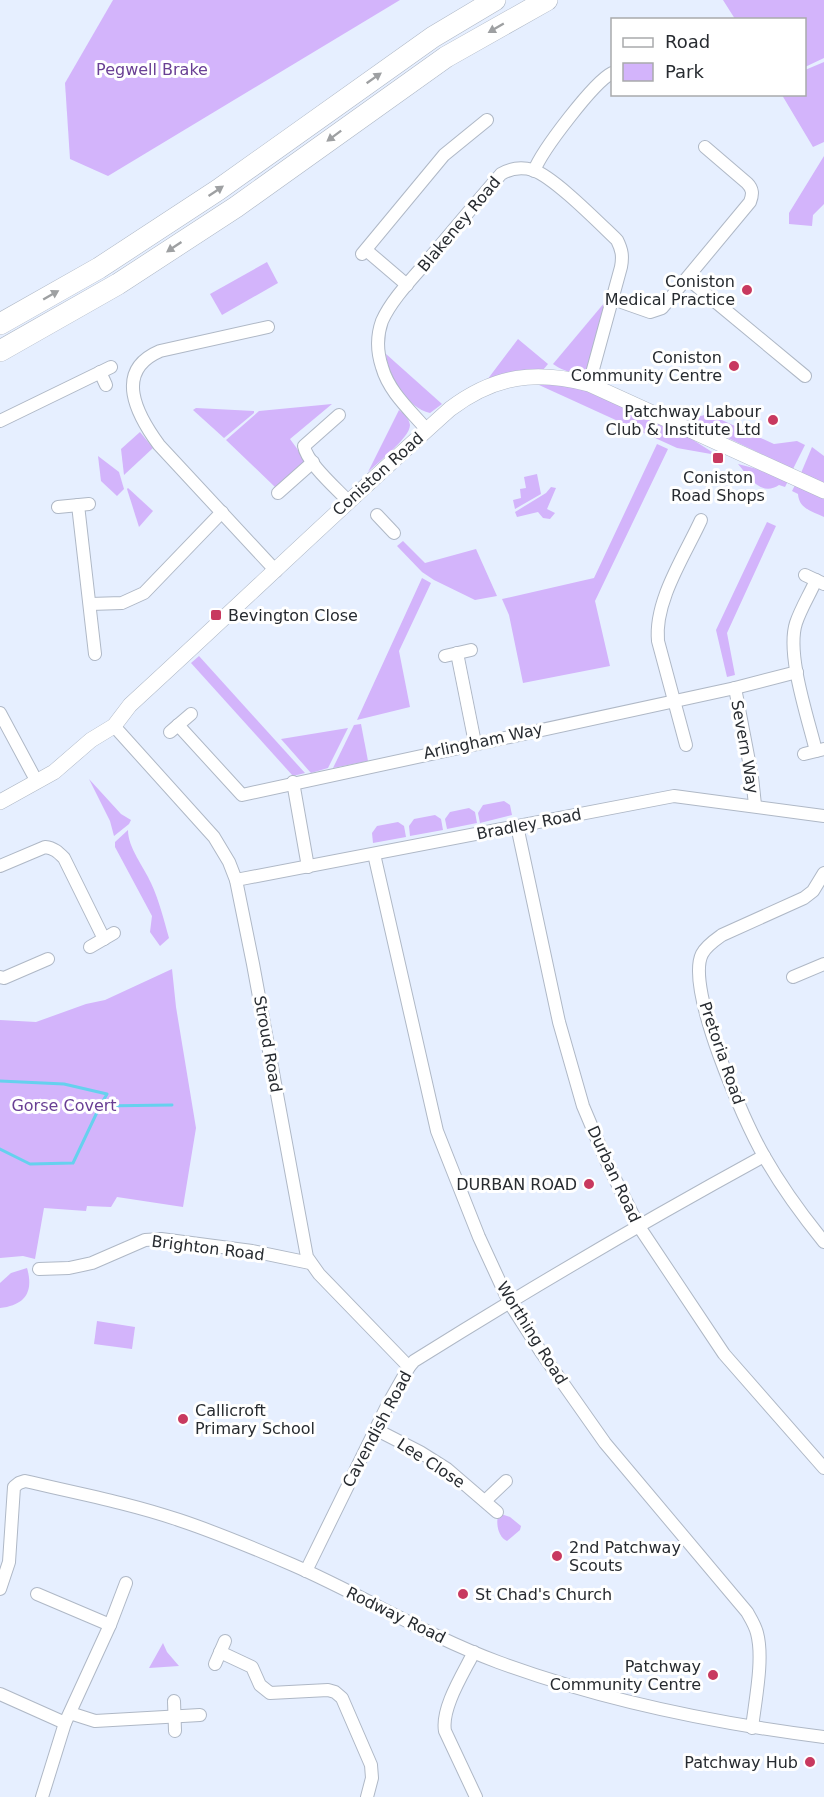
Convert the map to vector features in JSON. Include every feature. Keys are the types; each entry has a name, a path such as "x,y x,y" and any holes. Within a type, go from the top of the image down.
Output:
{"highway":[{"path":"0,324 99,268 208,196 433,37 495,0"},
{"path":"0,351 118,284 236,207 446,57 547,0"}],"street":[{"path":"590,384 623,257 618,240 559,189 534,171 542,155 568,121 604,78 611,74"},
{"path":"407,285 364,252 444,155 480,121"},
{"path":"613,299 650,312 665,306 750,202 753,194 747,183 705,147"},
{"name":"Blakeney Road","path":"427,430 390,387 381,366 380,329 384,318 407,285 501,174 508,169 519,168 534,171"},
{"path":"688,279 805,376"},
{"path":"260,324 148,356 140,364 132,390 134,403 145,426 159,445 276,571"},
{"path":"0,421 106,370 106,385"},
{"name":"Coniston Road","path":"0,801 54,772 91,740 114,726 130,705 276,571 348,501 464,398 494,384 508,379 543,375 590,384 824,491"},
{"path":"339,415 304,446 304,451 348,501"},
{"path":"278,493 313,462"},
{"path":"58,507 83,504 94,648 107,642"},
{"path":"90,604 122,603 144,593 222,512"},
{"path":"377,515 394,534"},
{"path":"686,745 658,641 659,616 664,598 701,520"},
{"path":"815,580 796,624 793,644 815,751"},
{"path":"471,650 451,655 475,743"},
{"name":"Arlingham Way","path":"191,714 174,729 242,795 293,782 735,688 797,672"},
{"name":"Severn Way","path":"735,688 752,777 755,806"},
{"path":"0,713 4,730 37,782"},
{"name":"Stroud Road","path":"114,726 213,837 229,862 236,880 254,964 300,1224 310,1263 409,1367"},
{"path":"293,782 308,867"},
{"name":"Bradley Road","path":"236,880 674,796 824,816"},
{"name":"Durban Road","path":"517,826 559,1022 583,1106 608,1165 638,1225 724,1354 824,1468"},
{"path":"0,866 38,849 52,848 58,852 64,858 109,936 90,947"},
{"name":"Worthing Road","path":"374,854 437,1131 479,1238 509,1302 605,1443 750,1618 758,1635 759,1650 752,1728"},
{"name":"Pretoria Road","path":"824,873 813,891 804,898 722,935 711,943 702,954 699,969 699,988 739,1105 764,1156 800,1212 824,1242"},
{"path":"0,977 4,978 48,959"},
{"path":"793,977 824,964"},
{"name":"Cavendish Road","path":"306,1571 375,1429 409,1367 509,1302 638,1225 764,1156"},
{"name":"Brighton Road","path":"39,1269 69,1268 92,1263 145,1240 161,1239 252,1251 310,1263"},
{"name":"Lee Close","path":"375,1429 447,1469 497,1512"},
{"path":"485,1501 506,1480"},
{"name":"Rodway Road","path":"0,1589 9,1562 5,1526 14,1487 25,1481 179,1520 306,1571 474,1653 549,1680 683,1715 752,1728 824,1737"},
{"path":"42,1797 68,1718 126,1583"},
{"path":"37,1594 110,1624"},
{"path":"215,1664 223,1647 252,1667 260,1685 270,1693 328,1690 336,1692 342,1698 371,1765 372,1778 367,1797"},
{"path":"474,1653 448,1706 443,1722 476,1797"},
{"path":"0,1694 68,1718 95,1721 200,1715"},
{"path":"174,1701 175,1731"}],"green space":[{"name":"Pegwell Brake","path":"113,0 400,0 108,176 70,159 65,83"},
{"path":"723,0 824,0 824,58 806,67 806,18 734,18"},
{"path":"824,62 824,142 813,147 783,96 806,96 806,70"},
{"path":"824,156 824,204 813,215 812,226 789,224 789,213"},
{"path":"267,262 278,283 222,315 210,294"},
{"path":"605,302 589,370 580,373 571,372 553,364"},
{"path":"518,339 548,364 543,370 515,372 487,380"},
{"path":"386,354 442,404 430,413 406,398 390,372"},
{"path":"539,385 577,387 687,436 712,452 711,454 677,448"},
{"path":"332,404 290,439 306,461 275,487 226,440 259,411"},
{"path":"196,408 254,411 254,413 224,438 193,410"},
{"path":"399,410 409,420 409,430 405,437 368,472"},
{"path":"709,414 774,444 797,441 805,445 793,469 688,419"},
{"path":"140,432 153,448 124,475 121,449"},
{"path":"657,444 668,449 595,601 610,666 523,683 509,615 502,599 594,578"},
{"path":"812,447 824,456 824,483 801,473"},
{"path":"98,456 119,472 124,489 117,496 101,481"},
{"path":"738,464 769,472 788,481 785,487 779,485 767,489 761,487 751,480"},
{"path":"537,474 541,494 515,509 513,500 521,498 520,489 526,488 524,477"},
{"path":"795,485 824,499 824,517 801,503 798,494 792,491"},
{"path":"551,487 556,488 547,509 555,513 550,519 543,518 538,512 517,517 515,512 546,493"},
{"path":"127,489 153,511 139,527"},
{"path":"767,522 776,526 727,633 735,675 727,677 716,630"},
{"path":"403,541 425,563 476,549 497,596 475,600 434,580 422,572 397,546"},
{"path":"422,578 431,583 399,651 410,707 357,720"},
{"path":"199,656 305,773 293,776 191,663"},
{"path":"361,724 368,761 333,768 354,725"},
{"path":"348,728 328,768 311,773 281,739"},
{"path":"89,779 121,814 131,820 114,836 110,821"},
{"path":"504,801 510,805 512,815 480,823 478,813 483,805"},
{"path":"469,808 475,812 477,823 447,829 445,819 450,812"},
{"path":"435,815 441,819 443,830 410,836 409,826 414,819"},
{"path":"398,822 404,826 406,837 373,843 372,833 377,826"},
{"path":"128,830 133,850 159,903 169,938 160,946 150,932 152,916 115,847 115,842"},
{"name":"Gorse Covert","path":"172,969 196,1128 183,1207 117,1197 111,1207 87,1206 86,1211 44,1208 35,1259 23,1256 0,1258 0,1020 36,1022 86,1004 105,1000"},
{"path":"27,1268 29,1284 26,1296 16,1304 0,1308 0,1283 11,1273"},
{"path":"97,1321 135,1327 132,1349 94,1344"},
{"path":"498,1515 510,1517 521,1526 520,1530 507,1541 498,1530"},
{"path":"163,1643 167,1652 179,1666 149,1668"}],"waterway":[{"path":"0,1081 64,1084 107,1094 100,1106 172,1105"},
{"path":"0,1149 30,1164 73,1163 100,1106"}],"place":[{"name":"Coniston Medical Practice","path":"747,290"},
{"name":"Coniston Community Centre","path":"734,366"},
{"name":"Patchway Labour Club & Institute Ltd","path":"773,420"},
{"name":"Coniston Road Shops","path":"718,458"},
{"name":"Bevington Close","path":"216,615"},
{"name":"DURBAN ROAD","path":"589,1184"},
{"name":"Callicroft Primary School","path":"183,1419"},
{"name":"2nd Patchway Scouts","path":"557,1556"},
{"name":"St Chad's Church","path":"463,1594"},
{"name":"Patchway Community Centre","path":"713,1675"},
{"name":"Patchway Hub","path":"810,1762"}]}
